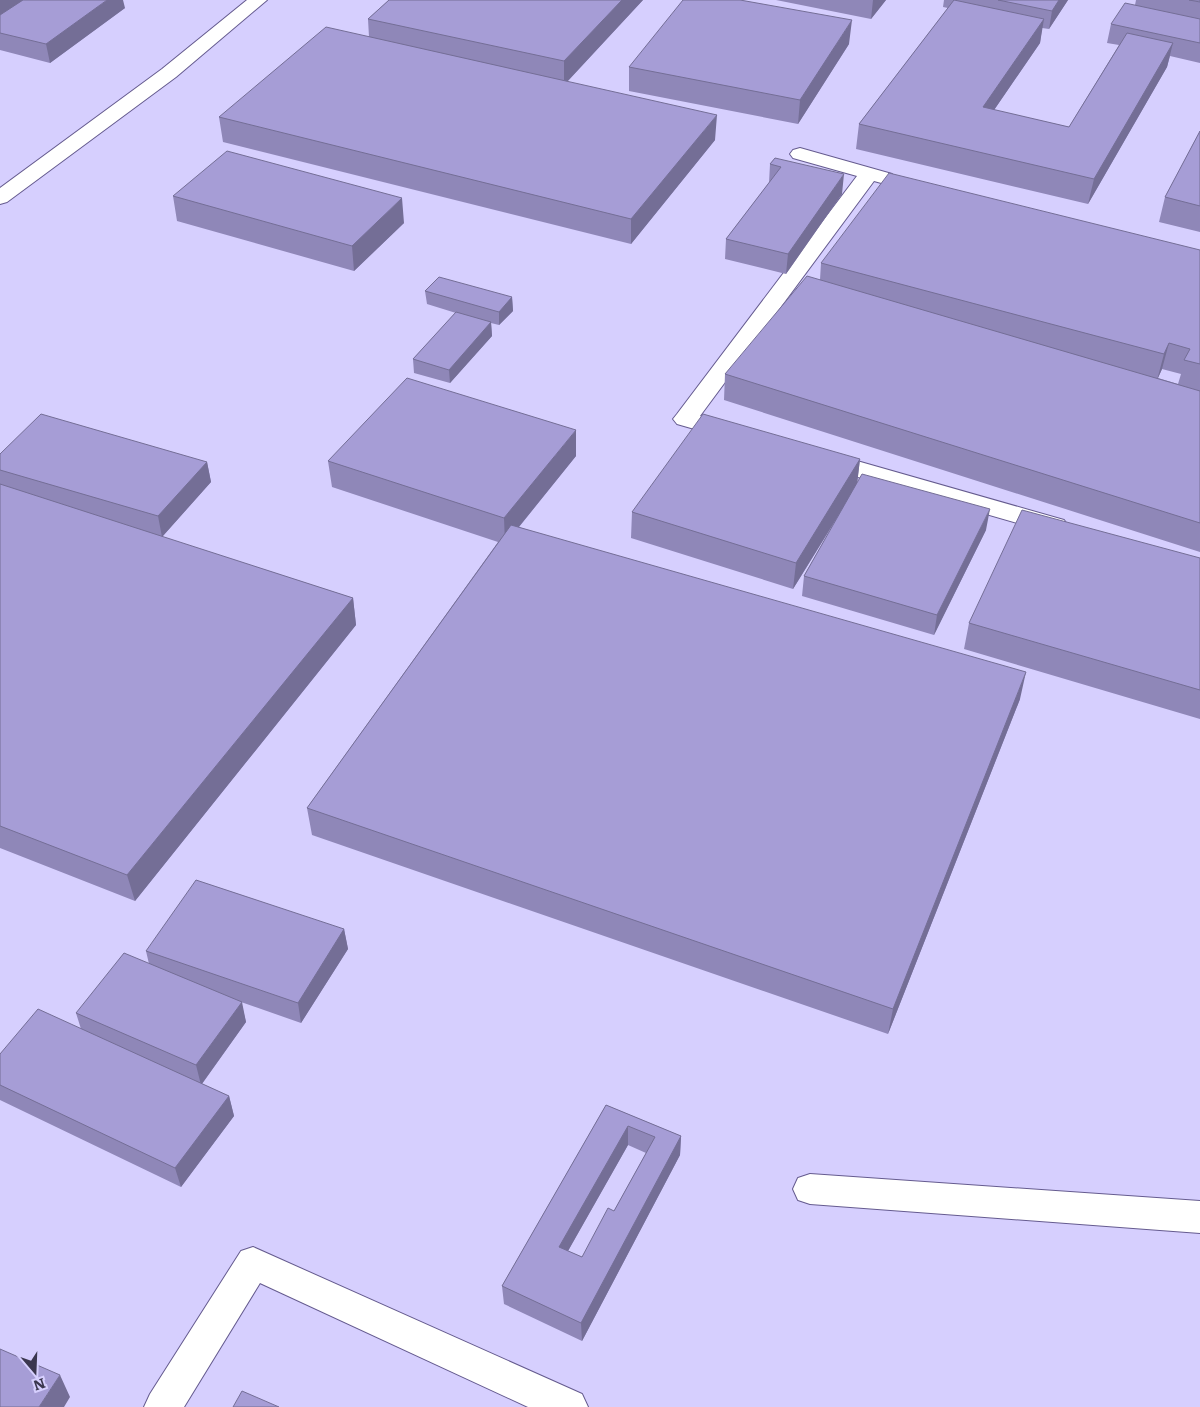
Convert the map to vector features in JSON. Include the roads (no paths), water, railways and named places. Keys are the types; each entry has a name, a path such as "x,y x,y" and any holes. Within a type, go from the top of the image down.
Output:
{"street":[{"path":"0,198 169,73 258,0"},
{"path":"800,154 906,185"},
{"path":"755,439 685,419 869,174"},
{"path":"800,452 1076,533"},
{"path":"810,1189 1200,1217"},
{"path":"163,1407 253,1263 569,1407"}]}
